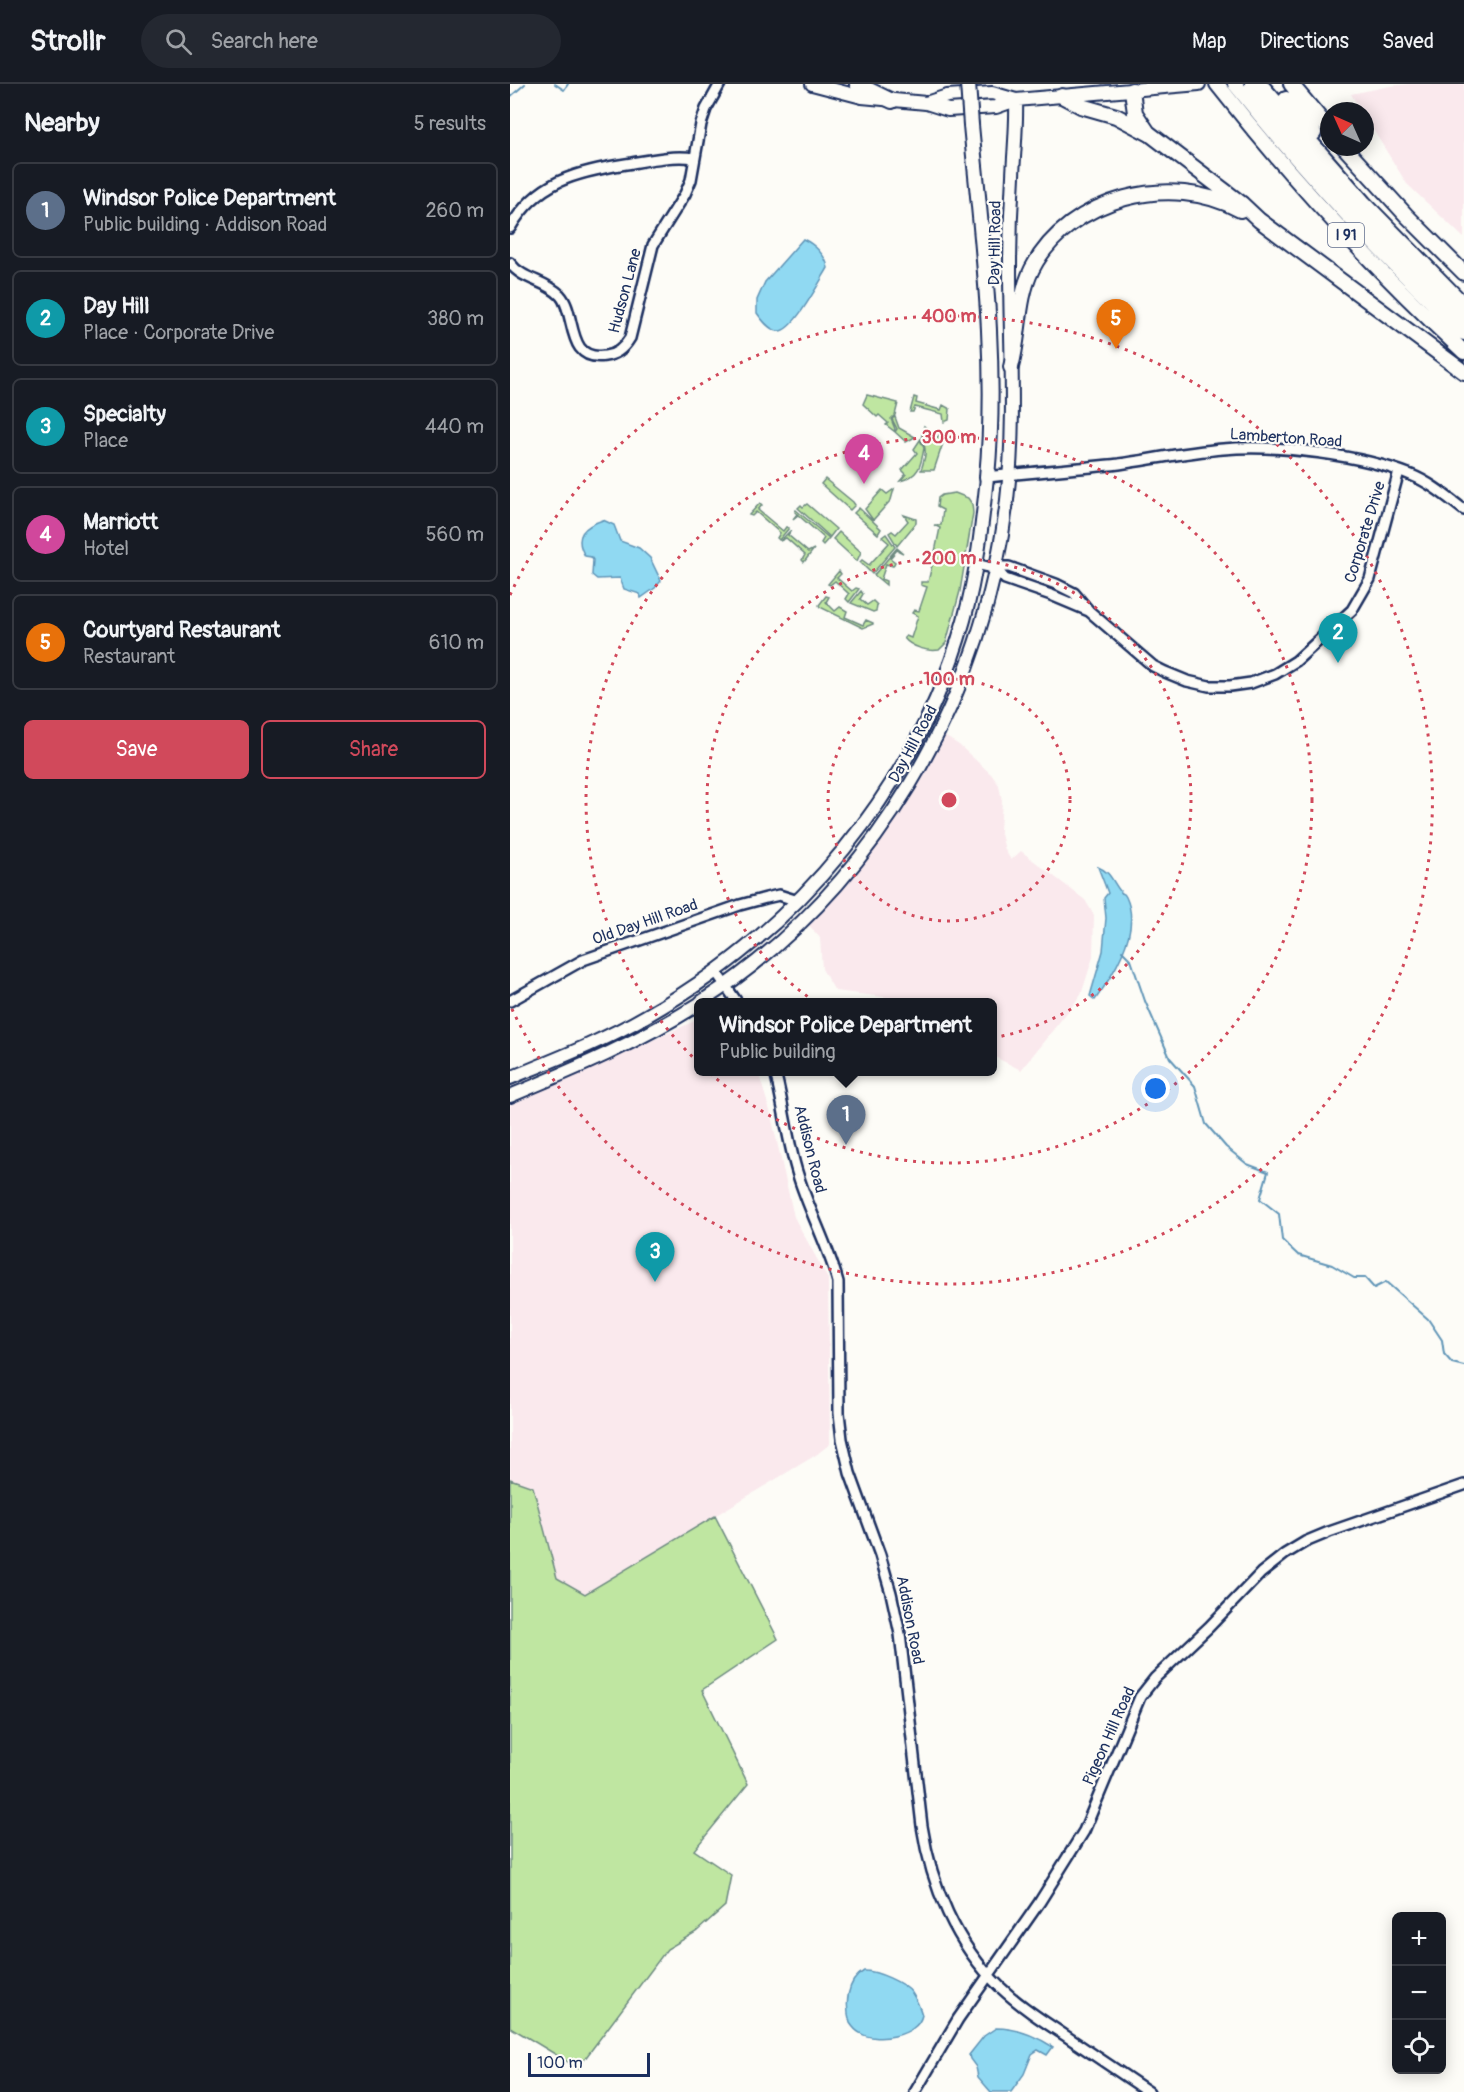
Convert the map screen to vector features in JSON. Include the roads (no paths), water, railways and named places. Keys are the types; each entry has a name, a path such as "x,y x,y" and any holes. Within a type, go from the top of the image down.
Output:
{"highway":[{"path":"856,84 892,101"},
{"path":"968,84 991,356 991,427 987,477"},
{"name":"I 91","path":"1217,84 1348,237 1464,352"},
{"path":"1235,84 1359,227 1464,333"},
{"path":"1252,84 1257,95 1325,174 1386,241 1464,320"},
{"path":"1260,84 1364,204 1464,305"},
{"path":"1273,84 1371,197 1464,292"},
{"path":"1291,84 1320,118"},
{"path":"1132,90 1135,113 1150,134"},
{"path":"1062,96 1081,106 1116,116 1150,134 1242,204 1259,220 1464,372"},
{"path":"1352,156 1464,273"},
{"path":"1011,368 1017,345 1023,296 1032,269 1056,237 1085,215 1113,201 1130,196 1171,193 1201,196 1225,203 1259,220"}],"main road":[{"path":"812,84 850,95 927,103 947,96 992,93 1016,100 1199,84"},
{"name":"Day Hill Road","path":"708,998 762,957 810,913 848,872 877,835 905,794 928,754 962,682 979,633 996,569 1009,474 1011,238 1016,100"},
{"name":"Day Hill Road","path":"510,1078 625,1028 663,1007 716,972 798,901 863,825 912,747 951,661 976,564 987,477"},
{"path":"912,747 928,754"},
{"path":"863,825 877,835"},
{"name":"Day Hill Road","path":"510,1096 601,1058 649,1034 694,1007"}],"street":[{"name":"Hudson Lane","path":"510,263 521,273 541,281 562,296 569,312 574,338 584,351 598,357 617,352 625,347 630,338 653,246 691,180 702,118 720,84"},
{"path":"510,228 532,200 549,186 569,176 671,156 695,158"},
{"name":"Lamberton Road","path":"987,477 1098,466 1237,448 1365,460 1431,485 1464,510"},
{"name":"Corporate Drive","path":"976,564 996,569 1009,567 1067,588 1079,597 1089,611 1153,666 1187,681 1209,686 1251,683 1275,674 1300,657 1352,610 1370,579 1399,471"},
{"name":"Old Day Hill Road","path":"510,1001 569,967 642,939 766,898 779,895 798,901"},
{"path":"716,972 734,998"},
{"name":"Addison Road","path":"776,1076 796,1170 834,1266 838,1282 839,1413 842,1439 850,1473 883,1565 900,1634 925,1848 939,1893 952,1922 989,1974 1028,2010 1149,2092"},
{"name":"Pigeon Hill Road","path":"915,2092 958,2019 1039,1903 1084,1831 1140,1697 1155,1678 1261,1573 1284,1554 1329,1532 1464,1485"}],"water":[{"path":"803,239 819,250 828,268 792,323 785,329 776,331 767,325 757,313 757,300 765,282"},
{"path":"603,520 614,525 620,541 639,548 650,558 661,581 641,598 640,594 624,589 620,578 597,579 592,575 593,560 585,556 580,537 590,525"},
{"path":"1098,867 1109,874 1125,895 1131,923 1124,951 1095,1000 1090,996 1103,951 1106,918 1104,898 1108,893"},
{"path":"864,1971 890,1978 912,1993 922,2015 913,2028 895,2036 875,2038 860,2033 853,2027 848,2016 848,1994 858,1975"},
{"path":"996,2028 1026,2033 1053,2047 1047,2055 1038,2050 1032,2054 1024,2074 1011,2092 991,2092 978,2077 976,2067 969,2055 984,2036"}],"waterway":[{"path":"510,97 525,84"},
{"path":"555,84 564,90 568,84"},
{"path":"1122,951 1131,960 1145,1001 1170,1058 1195,1086 1206,1124 1226,1147 1247,1164 1268,1172 1260,1199 1279,1214 1282,1240 1298,1255 1332,1265 1354,1278 1365,1278 1374,1288 1386,1282 1428,1319 1442,1340 1444,1354 1452,1363 1464,1366"}],"place":[{"name":"Courtyard Restaurant","path":"1116,349"},
{"name":"Marriott","path":"864,484"},
{"name":"Day Hill","path":"1338,663"},
{"name":"Windsor Police Department","path":"846,1145"},
{"name":"Specialty","path":"655,1282"}]}
